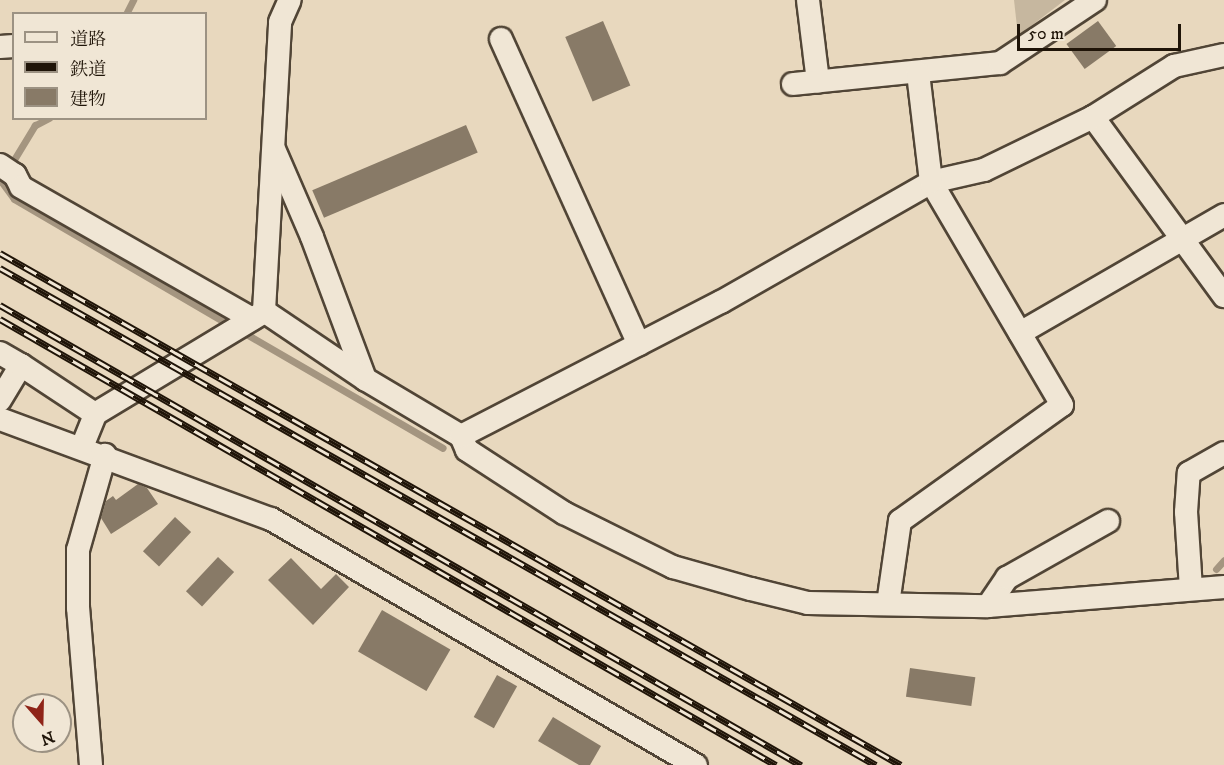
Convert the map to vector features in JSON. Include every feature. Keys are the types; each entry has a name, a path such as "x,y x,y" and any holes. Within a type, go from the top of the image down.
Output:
{"street":[{"path":"258,315 273,145 280,22 290,0"},
{"path":"808,0 819,81"},
{"path":"793,84 1000,63 1088,2"},
{"path":"501,39 639,344"},
{"path":"461,436 639,344 931,182 984,170 1093,117 1174,66 1224,55"},
{"path":"888,604 900,521 1062,405 931,182 918,73"},
{"path":"1093,117 1224,296"},
{"path":"273,145 312,237 365,379"},
{"path":"5,169 21,187 258,315 461,436 467,450 564,513 672,567 808,603 988,606 1224,587"},
{"path":"1020,333 1180,238 1224,215"},
{"path":"82,447 95,414 258,315"},
{"path":"0,354 21,365 95,414"},
{"path":"0,400 21,365"},
{"path":"0,419 105,455 271,519 696,765"},
{"path":"1191,589 1186,512 1189,473 1224,453"},
{"path":"91,765 78,608 78,550 105,455"},
{"path":"988,606 1007,578 1108,521"}],"shaded area":[{"path":"1014,0 1065,0 1018,36"}],"building":[{"path":"603,21 630,85 593,101 565,37"},
{"path":"1098,21 1116,46 1085,69 1066,44"},
{"path":"466,125 478,153 324,218 312,190"},
{"path":"138,484 147,488 158,504 111,534 101,518 106,501 113,496 116,500"},
{"path":"175,517 191,532 159,566 143,551"},
{"path":"218,557 234,572 202,606 186,591"},
{"path":"291,558 321,589 336,574 349,587 313,625 268,580"},
{"path":"382,610 450,650 426,691 358,652"},
{"path":"910,668 975,677 971,706 906,697"},
{"path":"497,675 517,686 494,728 474,717"},
{"path":"553,717 601,746 590,765 579,765 538,741"}],"waterway":[{"path":"127,12 133,0"},
{"path":"45,120 35,125 1,181 14,199 231,326"},
{"path":"241,331 443,448"},
{"path":"1216,569 1224,560"}],"railway":[{"path":"0,253 901,765"},
{"path":"0,268 876,765"},
{"path":"0,305 801,765"},
{"path":"0,319 776,765"}]}
